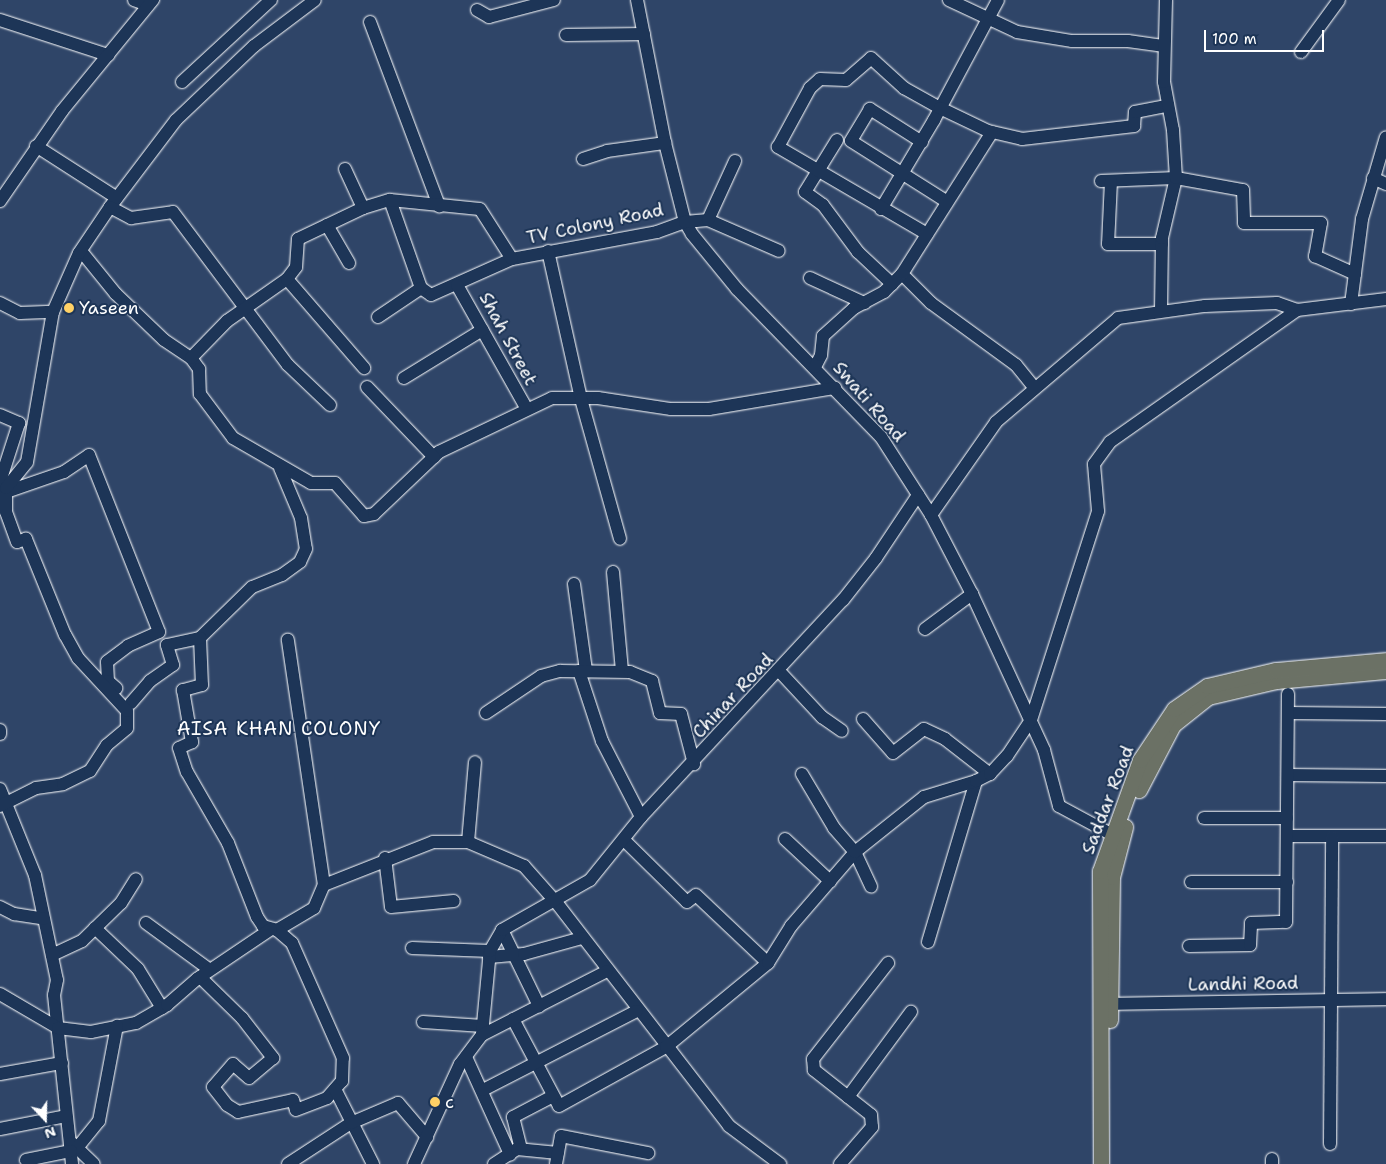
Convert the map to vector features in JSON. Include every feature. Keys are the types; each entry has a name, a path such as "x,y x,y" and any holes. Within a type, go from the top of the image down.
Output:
{"main road":[{"name":"Saddar Road","path":"1116,837 1140,760 1170,713 1195,692 1276,670 1386,660"},
{"path":"1101,1164 1105,1004 1116,837 1163,740 1173,725 1208,697 1276,681 1386,671"},
{"path":"1105,1004 1110,1164"}],"street":[{"path":"0,201 36,146 150,3 134,0"},
{"path":"182,82 270,0"},
{"path":"3,487 27,462 53,312 80,251 113,202 176,120 254,46 316,0"},
{"path":"477,10 489,17 554,0"},
{"name":"Swati Road","path":"637,0 665,143 685,222 737,289 836,388 881,437 931,516 972,594 1044,750 1059,806 1116,837"},
{"path":"949,0 986,20 1040,37 1163,46"},
{"path":"880,208 922,142 998,0"},
{"path":"1162,311 1162,244 1176,178 1173,130 1166,106 1163,46 1166,0"},
{"path":"1301,52 1339,0"},
{"path":"0,20 108,55"},
{"path":"370,22 439,206"},
{"path":"566,35 644,34"},
{"path":"927,234 816,171 778,147 810,88 820,79 846,80 871,58 904,88 940,108 992,132 1022,139 1067,136 1134,126 1136,112 1166,106"},
{"path":"922,142 870,109 851,142 946,201"},
{"path":"815,367 821,355 823,336 864,303 892,284 902,274 946,201 992,132"},
{"path":"1350,304 1373,178 1386,137"},
{"path":"837,140 816,171 805,192 823,205 858,252 892,284"},
{"path":"583,159 607,151 665,143"},
{"path":"36,146 113,202 131,218 173,212 244,310 288,365 330,405"},
{"path":"735,161 708,220 780,251"},
{"path":"345,169 363,208"},
{"path":"1162,244 1108,244 1106,181 1176,178 1243,190 1244,223 1321,223 1316,256 1355,274"},
{"path":"1373,178 1386,184"},
{"path":"378,317 422,288 390,200"},
{"path":"191,358 204,341 287,279 296,267 298,239 363,208 390,200 480,210 512,259"},
{"name":"TV Colony Road","path":"422,288 431,295 512,259 657,232 685,222 708,220"},
{"path":"327,225 349,263"},
{"path":"80,251 116,294 164,340 191,358 199,369 200,394 214,416 233,438 280,468 322,486 335,483 368,517 434,457 552,398 709,409 836,388"},
{"path":"548,251 581,399 620,538"},
{"path":"902,274 931,303 1016,365 1034,387"},
{"path":"810,278 864,303"},
{"path":"287,279 364,368"},
{"name":"Shah Street","path":"457,285 527,410"},
{"path":"931,516 996,422 1034,387 1118,318 1162,311 1276,303 1297,310 1386,299"},
{"path":"0,303 20,313 53,312"},
{"path":"513,1019 559,1106 666,1047 768,963 791,926 855,852 924,797 976,781 990,774 1031,720 1098,511 1094,464 1110,442 1145,414 1297,310"},
{"path":"404,378 482,330"},
{"path":"367,387 434,457"},
{"path":"0,415 19,424 3,487 6,512 17,542 26,539 65,635 78,658 129,707"},
{"path":"3,487 64,472 89,455 159,632 128,646 107,662 108,681 129,707"},
{"path":"2,804 90,771 107,745 127,728 129,707 150,681 173,665 166,645 200,638 252,587 282,575 300,562 306,549 301,518 280,468"},
{"name":"Chinar Road","path":"502,930 556,902 590,880 641,817 694,764 738,711 780,672 876,558 918,495"},
{"path":"612,572 622,671"},
{"path":"574,584 582,671 602,741 641,817"},
{"path":"925,629 972,594"},
{"path":"146,924 205,974 273,1058 249,1078 234,1064 213,1087 227,1106 238,1112 293,1100 296,1110 327,1098 342,1081 343,1058 292,943 257,917 228,843 187,772 179,748 192,742 183,690 202,685 200,638"},
{"path":"0,994 58,1028 91,1032 136,1023 162,1008 205,974 274,930 314,908 324,885 288,640"},
{"path":"486,713 540,676 582,671 622,671 652,681 660,713 681,714 694,764"},
{"path":"780,672 822,717 842,731"},
{"path":"1189,946 1250,945 1251,923 1286,922 1288,694"},
{"path":"1288,713 1386,714"},
{"path":"864,719 893,753 924,729 945,739 990,774"},
{"path":"468,842 475,762"},
{"path":"802,774 834,828 855,852 871,886"},
{"path":"1288,776 1386,776"},
{"path":"928,942 976,781"},
{"path":"0,789 2,804 24,839 52,955 57,980 54,995 66,1116 73,1151 94,1164"},
{"path":"1204,818 1287,818"},
{"path":"1287,836 1386,836"},
{"path":"1330,1144 1332,836"},
{"path":"785,839 830,881"},
{"path":"624,840 687,902 696,895 768,963"},
{"path":"324,885 385,858 433,842 468,842 524,866 556,902 637,1011 729,1126 780,1164"},
{"path":"385,858 390,908 454,901"},
{"path":"52,955 82,942 121,903 136,879"},
{"path":"1190,882 1287,882"},
{"path":"0,907 14,914 44,919"},
{"path":"95,928 138,969 162,1008"},
{"path":"414,1164 466,1057 483,1030 489,954 502,930"},
{"path":"502,930 539,1006"},
{"path":"412,948 513,956 582,938"},
{"path":"840,1164 872,1127 871,1115 814,1070 813,1059 888,964"},
{"path":"423,1022 483,1030 513,1019 607,971"},
{"name":"Landhi Road","path":"1105,1004 1386,999"},
{"path":"483,1090 637,1011"},
{"path":"848,1097 911,1012"},
{"path":"26,1160 73,1151 99,1120 117,1026"},
{"path":"466,1057 516,1151"},
{"path":"0,1074 62,1063"},
{"path":"335,1089 373,1164"},
{"path":"516,1151 513,1117 553,1096"},
{"path":"288,1164 352,1123 398,1103 428,1137"},
{"path":"0,1129 66,1116"},
{"path":"494,1164 516,1151 557,1159 561,1136 648,1153"}],"place":[{"name":"Yaseen","path":"69,308"},
{"name":"c","path":"435,1102"}],"district":[{"name":"AISA KHAN COLONY","path":"279,729"}]}
